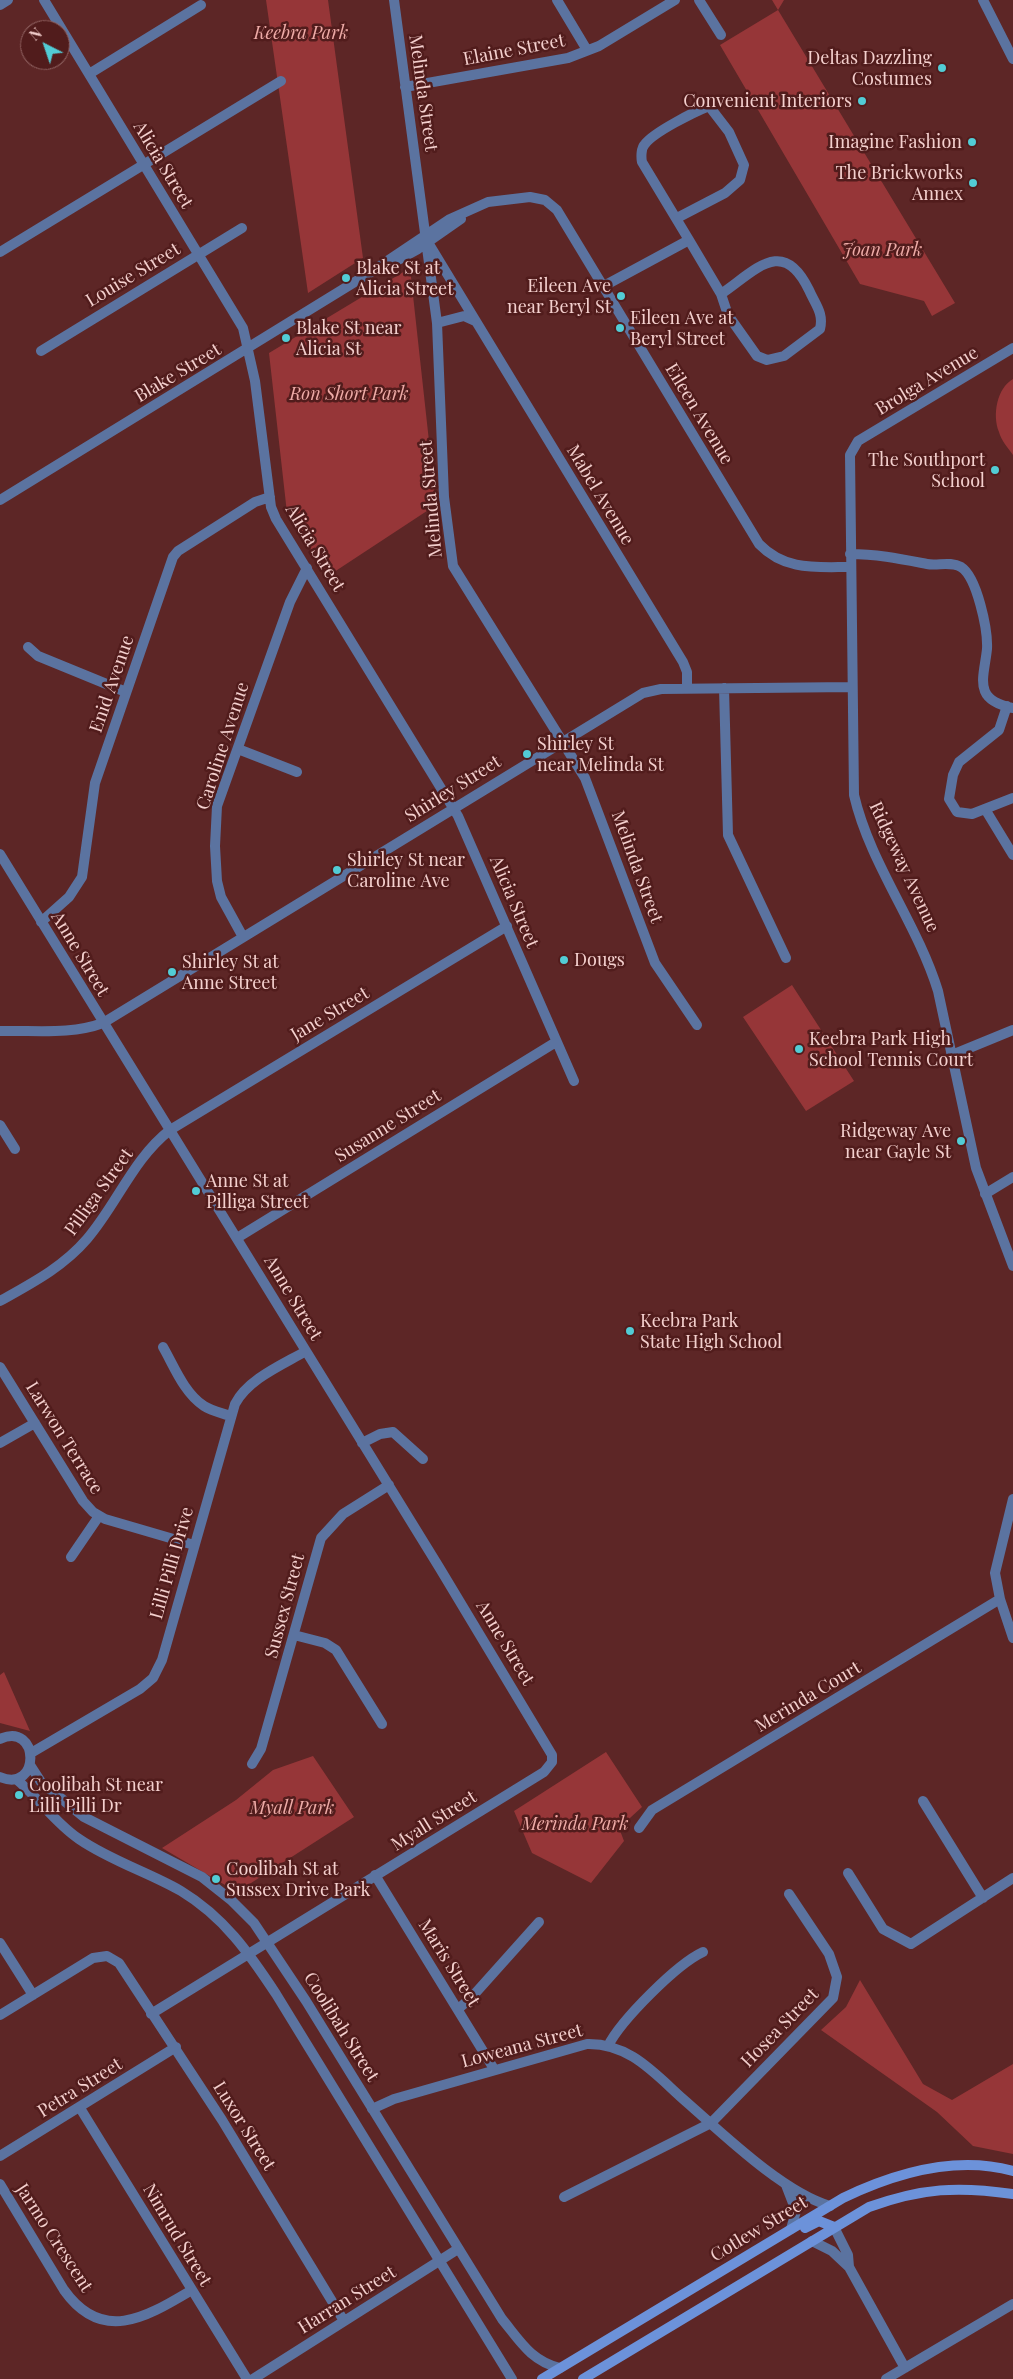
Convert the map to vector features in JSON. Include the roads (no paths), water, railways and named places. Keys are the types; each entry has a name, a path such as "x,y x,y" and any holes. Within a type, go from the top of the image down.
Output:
{"main road":[{"name":"Cotlew Street","path":"542,2379 791,2229 869,2186 920,2169 971,2166 1013,2171"},
{"path":"583,2379 869,2207 907,2196 949,2188 1013,2194"},
{"path":"781,2235 793,2235 819,2221 834,2227"}],"street":[{"path":"0,5 8,0"},
{"name":"Alicia Street","path":"44,0 243,328 255,381 270,497 276,518 454,808 574,1081"},
{"name":"Melinda Street","path":"394,0 437,323 444,497 454,566 563,740 593,796 655,963 697,1025"},
{"path":"557,0 587,50"},
{"name":"Elaine Street","path":"405,87 568,58 599,46 675,0"},
{"path":"699,0 720,35"},
{"path":"983,0 1013,59"},
{"path":"89,74 201,5"},
{"path":"0,252 282,81"},
{"path":"677,218 725,193 740,180 744,165 729,132 709,106 687,115 644,144 641,154 642,162 721,294 728,315 757,356 767,360 784,356 820,329 822,318 802,276 789,262 779,260 768,263 721,294"},
{"name":"Eileen Avenue","path":"480,205 488,202 530,197 539,198 551,204 759,544 774,558 792,566 803,568 850,567"},
{"name":"Blake Street","path":"0,500 371,272 427,240 480,205"},
{"name":"Louise Street","path":"41,350 242,228"},
{"name":"Mabel Avenue","path":"427,240 683,662 687,672 687,688"},
{"path":"602,287 689,240"},
{"path":"437,323 464,316 475,321"},
{"name":"Brolga Avenue","path":"858,441 1013,348"},
{"name":"Ridgeway Avenue","path":"858,441 850,455 852,777 856,806 876,853 930,965 952,1055 976,1168 1013,1266"},
{"name":"Enid Avenue","path":"41,922 69,896 82,877 95,783 173,556 255,502 270,497"},
{"path":"850,554 897,557 927,564 956,565 962,568 972,579 977,592 987,641 981,677 983,685 993,701 1010,707 999,730 959,762 950,785 949,799 954,809 960,814 972,814 1013,798"},
{"name":"Caroline Avenue","path":"243,937 220,897 215,846 217,806 290,602 307,568"},
{"path":"28,647 38,656 126,692"},
{"name":"Shirley Street","path":"103,1024 563,740 643,693 655,690 687,688 852,687"},
{"path":"724,688 728,835 786,958"},
{"path":"238,749 297,772"},
{"path":"985,809 1013,855"},
{"name":"Anne Street","path":"0,854 548,1746 552,1754 552,1762"},
{"name":"Jane Street","path":"170,1130 507,926"},
{"path":"0,1031 76,1029 103,1024"},
{"path":"952,1055 1013,1030"},
{"name":"Susanne Street","path":"237,1238 556,1042"},
{"path":"0,1125 15,1148"},
{"name":"Pilliga Street","path":"0,1301 69,1259 88,1238 139,1162 161,1137 170,1130"},
{"path":"985,1194 1013,1177"},
{"path":"163,1347 189,1392 206,1407 230,1416"},
{"name":"Lilli Pilli Drive","path":"31,1753 140,1689 153,1678 162,1660 230,1416 239,1397 252,1384 306,1351"},
{"name":"Larwon Terrace","path":"0,1367 83,1501 99,1516 194,1545"},
{"path":"0,1443 35,1423"},
{"path":"362,1443 380,1434 392,1432 423,1459"},
{"name":"Sussex Street","path":"252,1764 261,1750 318,1545 325,1531 343,1514 389,1485"},
{"path":"1013,1499 995,1573 1000,1599 1013,1638"},
{"path":"71,1557 99,1516"},
{"name":"Merinda Court","path":"639,1828 652,1810 1000,1599"},
{"path":"294,1635 325,1643 336,1650 382,1724"},
{"path":"0,1777 9,1780 22,1776 30,1765 31,1753 21,1739 15,1737 1,1738"},
{"name":"Myall Street","path":"151,2014 544,1772 552,1762"},
{"name":"Coolibah Street","path":"30,1765 40,1782 84,1817 202,1877 243,1911 268,1941 502,2319 519,2340 544,2364 560,2368"},
{"path":"16,1779 27,1788 62,1828 106,1855 196,1901 224,1923 249,1953 358,2126 512,2379"},
{"path":"923,1801 983,1898"},
{"path":"848,1873 883,1930 911,1944 1013,1878"},
{"name":"Maris Street","path":"375,1875 494,2069"},
{"name":"Hosea Street","path":"564,2197 711,2123 833,1998 837,1977 828,1954 789,1894"},
{"path":"458,2009 471,1998 539,1922"},
{"path":"0,1943 33,1995 0,2015"},
{"path":"608,2046 620,2026 680,1965 703,1952"},
{"name":"Luxor Street","path":"33,1995 93,1958 107,1956 119,1963 151,2014 176,2047 344,2321"},
{"name":"Loweana Street","path":"372,2109 394,2099 587,2044 608,2046 625,2052 641,2061 711,2123 786,2185 830,2206"},
{"name":"Petra Street","path":"0,2156 176,2047"},
{"name":"Nimrud Street","path":"80,2108 247,2379"},
{"name":"Jarmo Crescent","path":"0,2184 64,2290 75,2304 91,2314 116,2321 134,2320 155,2312 192,2290"},
{"name":"Loweana Street","path":"786,2185 796,2211 791,2229"},
{"path":"834,2227 848,2256 849,2266"},
{"path":"812,2241 832,2251 849,2266 905,2368"},
{"name":"Harran Street","path":"253,2379 458,2249"},
{"path":"886,2379 1013,2304"}],"place":[{"name":"Deltas Dazzling Costumes","path":"942,68"},
{"name":"Convenient Interiors","path":"862,101"},
{"name":"Imagine Fashion","path":"972,142"},
{"name":"The Brickworks Annex","path":"973,183"},
{"name":"Blake St at Alicia Street","path":"346,278"},
{"name":"Eileen Ave near Beryl St","path":"621,296"},
{"name":"Eileen Ave at Beryl Street","path":"620,328"},
{"name":"Blake St near Alicia St","path":"286,338"},
{"name":"The Southport School","path":"995,470"},
{"name":"Shirley St near Melinda St","path":"527,754"},
{"name":"Shirley St near Caroline Ave","path":"337,870"},
{"name":"Dougs","path":"564,960"},
{"name":"Shirley St at Anne Street","path":"172,972"},
{"name":"Keebra Park High School Tennis Court","path":"799,1049"},
{"name":"Ridgeway Ave near Gayle St","path":"961,1141"},
{"name":"Anne St at Pilliga Street","path":"196,1191"},
{"name":"Keebra Park State High School","path":"630,1331"},
{"name":"Coolibah St near Lilli Pilli Dr","path":"19,1795"},
{"name":"Coolibah St at Sussex Drive Park","path":"216,1879"}],"park label":[{"name":"Keebra Park","path":"301,33"},
{"name":"Joan Park","path":"882,250"},
{"name":"Ron Short Park","path":"349,394"},
{"name":"Myall Park","path":"292,1808"},
{"name":"Merinda Park","path":"575,1824"}]}
